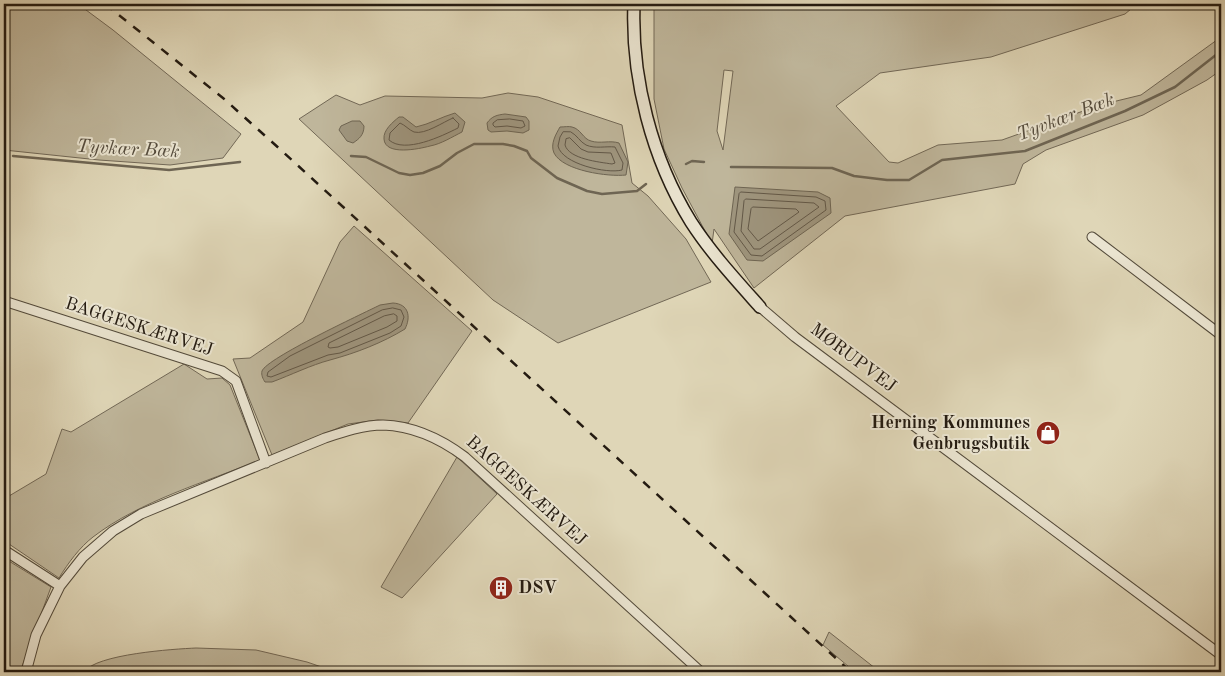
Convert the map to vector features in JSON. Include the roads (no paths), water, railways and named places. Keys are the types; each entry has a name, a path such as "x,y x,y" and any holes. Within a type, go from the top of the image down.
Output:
{"street":[{"name":"MØRUPVEJ","path":"634,4 635,50 643,101 657,150 672,186 691,221 716,258 760,307 786,330 1221,655"},
{"path":"1092,237 1221,335"},
{"name":"BAGGESKÆRVEJ","path":"4,301 222,371 236,382 266,463"},
{"name":"BAGGESKÆRVEJ","path":"26,672 36,635 60,586 83,557 113,531 141,514 325,438 353,430 382,425 412,429 445,442 473,463 701,672"},
{"path":"4,550 60,586"}],"water":[{"path":"455,113 465,122 462,132 442,142 411,150 390,148 386,144 384,139 385,132 399,117 403,117 416,127"},
{"path":"505,114 526,117 529,121 529,130 523,133 491,132 488,130 487,123 491,119 497,115"},
{"path":"352,121 360,121 364,126 361,136 353,143 347,141 339,130 341,126"},
{"path":"560,127 575,128 591,141 619,143 628,162 626,175 587,172 559,159 554,153 553,146"},
{"path":"735,187 818,192 830,198 831,213 763,261 747,260 729,234"},
{"path":"393,303 402,306 407,312 408,320 405,329 359,351 272,382 264,381 262,371 280,356 380,305"}],"waterway":[{"name":"Tyvkær Bæk","path":"731,167 832,168 854,176 887,180 909,180 942,160 1025,151 1125,111 1175,87 1221,51"},
{"name":"Tyvkær Bæk","path":"351,156 366,157 399,173 410,175 423,173 440,166 457,153 474,144 503,144 527,151 531,158 557,178 587,191 602,194 637,191 646,184"},
{"name":"Tyvkær Bæk","path":"13,156 169,170 240,162"},
{"name":"Tyvkær Bæk","path":"686,164 692,161 704,162"}],"railway":[{"path":"105,4 223,98 851,672"}],"place":[{"name":"Herning Kommunes Genbrugsbutik","path":"1048,433"},
{"name":"DSV","path":"501,588"}]}
